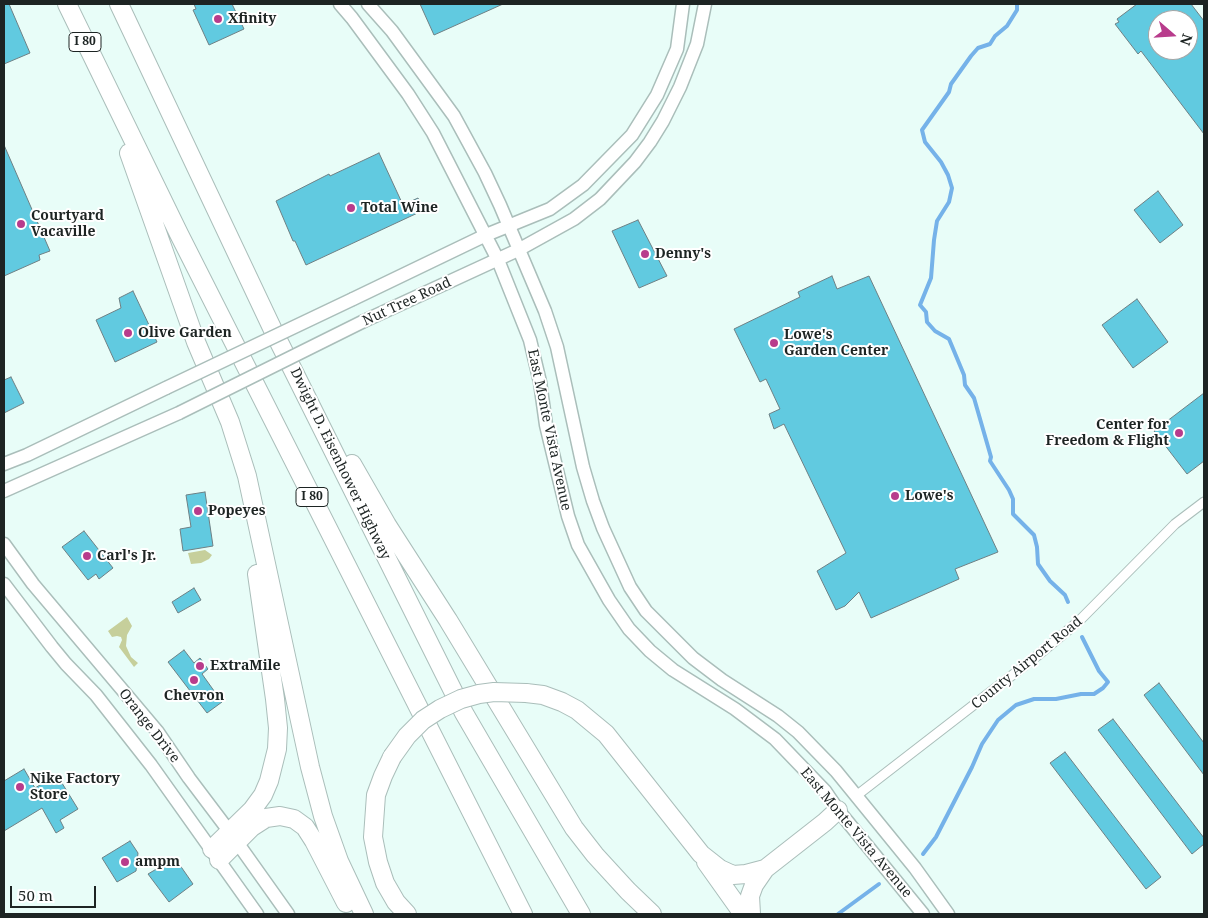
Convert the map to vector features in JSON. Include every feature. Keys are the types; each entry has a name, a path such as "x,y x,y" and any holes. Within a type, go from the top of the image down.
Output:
{"highway":[{"name":"I 80","path":"68,4 103,80 179,234 523,914"},
{"name":"Dwight D. Eisenhower Highway","path":"119,4 272,328 464,714 581,914"},
{"path":"103,80 196,342 230,422 247,476 310,767 321,808 339,861 364,914"},
{"path":"272,328 387,525 448,620 574,828 595,856 652,914"},
{"path":"215,855 233,837 263,795 274,763 278,735 275,699 246,496 247,476"},
{"path":"407,914 396,902 386,883 378,862 373,837 376,795 382,776 392,757 407,736 423,720 461,699 494,692 543,695 562,702 576,710 606,734 701,854 712,873 743,914"},
{"path":"751,914 750,896 754,885 765,868 838,810"},
{"path":"233,837 266,818 280,816 294,819 305,827 352,914"},
{"path":"701,854 720,869 733,875 746,874 765,868"}],"main road":[{"name":"East Monte Vista Avenue","path":"340,4 380,56 433,133 498,260 530,340 540,382 546,425 568,516 578,546 609,600 630,629 650,651 672,670 735,709 775,740 824,790 838,810 923,914"},
{"name":"East Monte Vista Avenue","path":"368,4 405,48 454,116 485,173 545,311 558,347 583,467 593,502 630,587 646,612 680,646 722,680 778,716 798,732 856,796 915,868 948,914"},
{"name":"Nut Tree Road","path":"4,464 27,455 486,235 550,209 565,199 599,170 632,135 646,115 677,49 683,4"},
{"name":"Nut Tree Road","path":"4,491 179,413 364,321 498,260 574,219 600,199 635,162 650,142 680,87 697,44 705,4"},
{"name":"Orange Drive","path":"4,544 33,584 157,731 188,778 288,914"},
{"name":"Orange Drive","path":"4,584 57,653 96,694 142,753 257,914"},
{"name":"County Airport Road","path":"838,810 856,796"}],"street":[{"name":"County Airport Road","path":"856,796 1079,621 1175,524 1204,502"}],"green space":[{"path":"205,550 212,555 209,559 201,563 191,564 188,553"},
{"path":"127,617 132,626 127,635 126,646 131,657 138,663 134,667 119,647 122,640 121,637 112,637 108,631"}],"building":[{"path":"4,4 9,4 30,53 4,64"},
{"name":"Xfinity","path":"194,4 232,4 244,29 209,45 193,10 196,9"},
{"path":"420,4 503,4 434,35"},
{"path":"1137,4 1191,4 1196,10 1148,10 1148,60 1198,60 1198,13 1204,21 1204,134 1141,51 1138,54 1115,24 1119,22 1117,19"},
{"name":"Courtyard Vacaville","path":"4,145 50,251 39,255 40,260 4,276"},
{"name":"Total Wine","path":"379,153 403,205 418,198 424,210 306,265 295,241 293,241 276,201 329,174 330,176"},
{"path":"1158,191 1183,225 1160,243 1134,210"},
{"path":"638,220 667,276 639,288 612,231"},
{"name":"Lowe's","path":"832,276 837,289 869,276 998,552 955,569 959,579 871,618 859,592 845,606 836,610 817,571 846,553 784,424 774,429 769,414 780,409 766,379 760,382 734,329 800,297 798,292"},
{"path":"133,291 157,342 115,362 96,320 121,308 119,298"},
{"path":"1137,299 1168,342 1133,368 1102,325"},
{"path":"11,377 24,403 4,413 4,380"},
{"name":"Center for Freedom & Flight","path":"1204,393 1204,461 1187,474 1154,431"},
{"name":"Popeyes","path":"205,492 213,546 183,551 180,529 191,527 186,495"},
{"path":"84,531 113,568 99,579 96,574 88,580 62,547"},
{"path":"194,588 201,600 178,613 172,602"},
{"path":"184,650 194,663 200,658 208,669 202,674 222,702 207,713 168,662"},
{"path":"1159,683 1204,743 1204,775 1144,695"},
{"path":"1113,719 1204,838 1204,844 1192,854 1098,730"},
{"path":"1065,752 1161,877 1146,889 1050,763"},
{"path":"24,769 35,788 57,775 78,809 60,820 64,828 56,833 42,808 4,831 4,781"},
{"path":"130,841 138,853 136,871 117,882 102,858"},
{"path":"175,858 193,884 169,902 148,874"}],"waterway":[{"path":"1017,4 1017,10 1007,26 995,36 990,44 978,48 971,56 951,84 949,92 922,130 925,142 941,162 952,188 949,202 937,221 931,278 920,305 926,312 927,322 935,331 949,339 964,375 965,385 974,398 991,457 990,461 1013,499 1013,514 1034,535 1038,564 1050,581 1065,595 1068,602"},
{"path":"923,854 936,837 982,744 998,720 1016,705 1034,699 1056,699 1081,694 1094,694 1108,682 1099,671 1082,637"},
{"path":"838,914 879,884"}],"place":[{"name":"Xfinity","path":"218,19"},
{"name":"Total Wine","path":"351,208"},
{"name":"Courtyard Vacaville","path":"21,224"},
{"name":"Denny's","path":"645,254"},
{"name":"Olive Garden","path":"128,333"},
{"name":"Lowe's Garden Center","path":"774,343"},
{"name":"Center for Freedom & Flight","path":"1179,433"},
{"name":"Lowe's","path":"895,496"},
{"name":"Popeyes","path":"198,511"},
{"name":"Carl's Jr.","path":"87,556"},
{"name":"ExtraMile","path":"200,666"},
{"name":"Chevron","path":"194,680"},
{"name":"Nike Factory Store","path":"20,787"},
{"name":"ampm","path":"125,862"}]}
